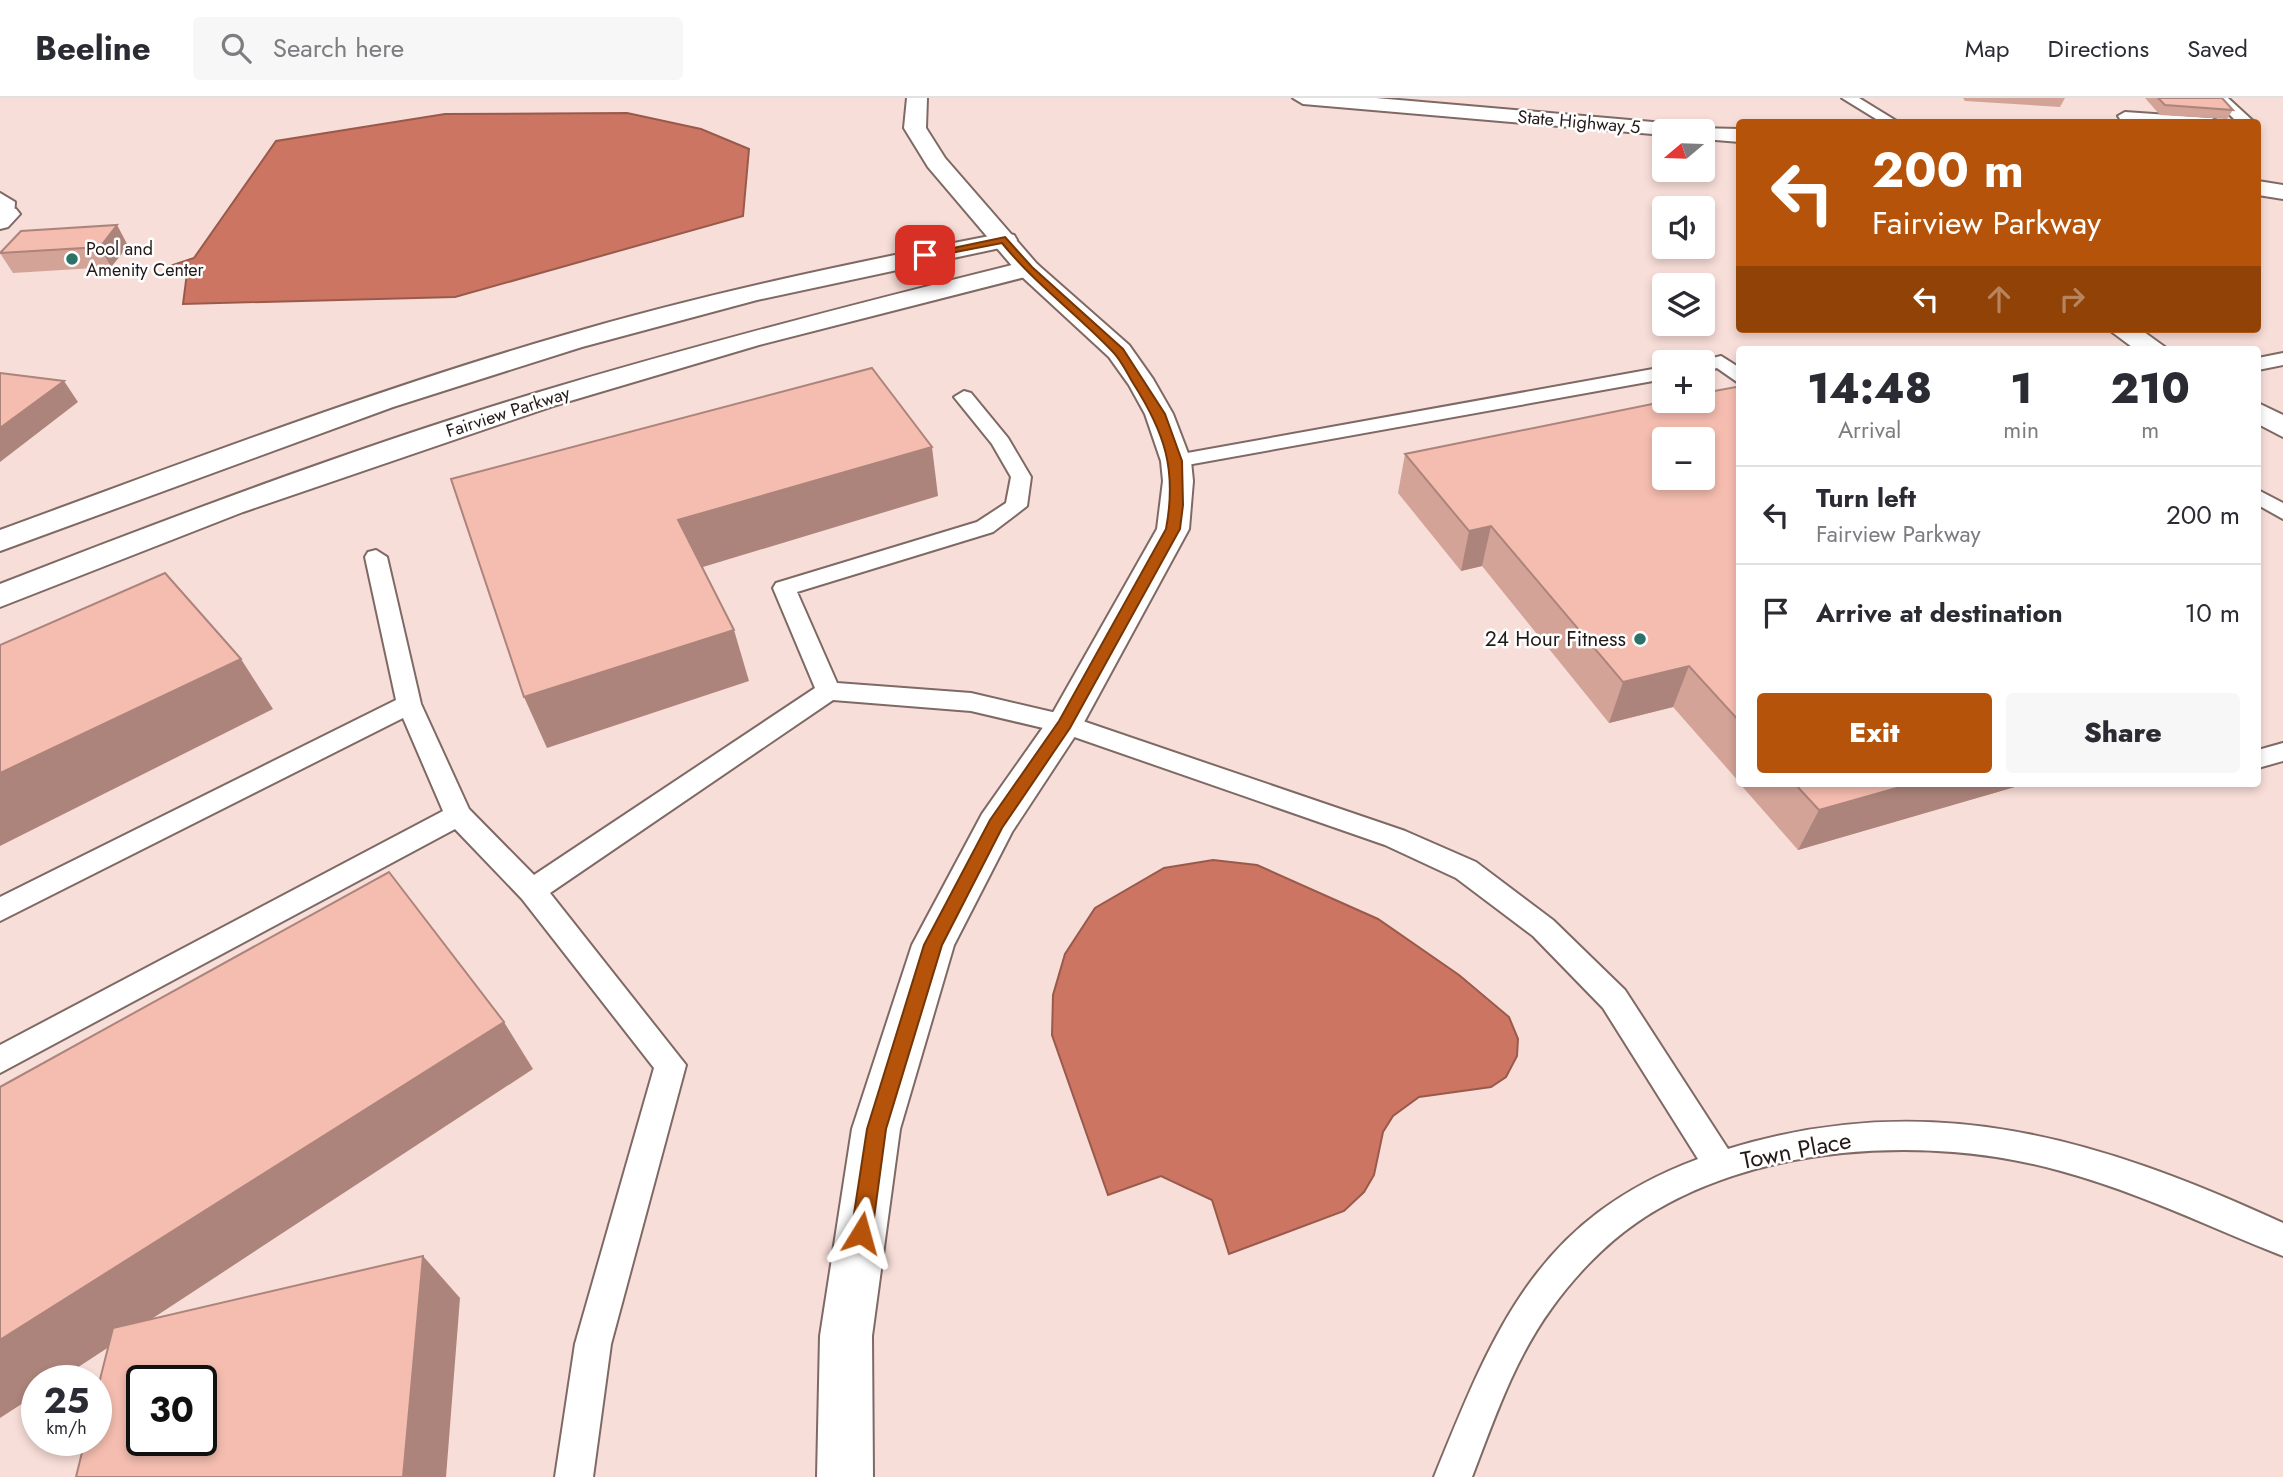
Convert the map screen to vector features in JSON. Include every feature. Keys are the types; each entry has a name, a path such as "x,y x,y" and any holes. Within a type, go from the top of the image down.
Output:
{"street":[{"path":"845,1477 846,1336 877,1129 933,945 996,824 1065,724 1173,529 1178,481 1176,461 1159,414 1119,351 1028,269 926,149 915,128 917,98"},
{"name":"State Highway 5","path":"1303,98 1382,101 1652,128"},
{"path":"1715,134 1736,136"},
{"path":"2261,188 2283,192"},
{"path":"0,541 244,450 513,359 718,303 899,260 1005,240"},
{"name":"Fairview Parkway","path":"0,596 232,505 543,400 749,339 1028,269"},
{"path":"2127,333 2149,346"},
{"path":"2261,414 2283,428"}],"lane":[{"path":"1849,98 1886,119"},
{"path":"2220,98 2244,119"},
{"path":"2124,114 2179,119"},
{"path":"2261,363 2283,359"},
{"path":"1715,363 1721,362 1736,375"},
{"path":"1176,461 1652,375"},
{"path":"828,691 784,588 985,527 1016,506 1021,477 1001,442 964,397"},
{"path":"2261,498 2283,513"},
{"path":"376,557 409,704 458,815 532,891 670,1065 593,1344 574,1477"},
{"path":"532,891 828,691 971,702 1065,724 1395,838 1466,870 1542,928 1614,999 1720,1165"},
{"path":"0,910 409,704"},
{"path":"2261,758 2283,752"},
{"path":"0,1060 458,815"},
{"name":"Town Place","path":"1453,1477 1513,1336 1555,1276 1624,1211 1720,1165 1824,1140 1921,1134 2011,1145 2114,1171 2216,1207 2283,1240"}],"shaded area":[{"path":"627,113 701,129 749,149 743,216 455,297 183,304 187,273 167,267 194,258 276,141 445,114"},
{"path":"1213,860 1257,865 1378,919 1459,975 1509,1017 1518,1039 1517,1056 1506,1077 1491,1087 1419,1097 1393,1116 1383,1132 1374,1175 1364,1192 1344,1211 1229,1254 1212,1200 1161,1176 1108,1195 1052,1035 1053,995 1065,954 1095,908 1164,868"}],"building":[{"path":"2158,98 2222,98 2233,110 2165,105"},
{"path":"117,225 100,247 0,253 21,231"},
{"path":"872,368 932,447 678,520 734,630 524,697 451,479"},
{"path":"0,373 64,381 0,428"},
{"name":"24 Hour Fitness","path":"1736,387 1736,718 1689,666 1623,682 1491,526 1469,531 1405,454 1652,404 1652,413 1715,413 1715,391"},
{"path":"165,573 241,659 0,773 0,645"},
{"path":"1798,787 1900,787 1819,810"},
{"path":"389,872 504,1022 0,1340 0,1087"},
{"path":"423,1256 403,1477 76,1477 81,1456 112,1456 112,1365 104,1365 113,1328"}],"place":[{"name":"Pool and Amenity Center","path":"72,259"},
{"name":"24 Hour Fitness","path":"1640,639"}],"route":[{"path":"861,1233 877,1129 933,945 996,824 1065,724 1173,529 1177,505 1176,461 1159,414 1119,351 1077,310 1028,269 1005,240 925,255"}]}
